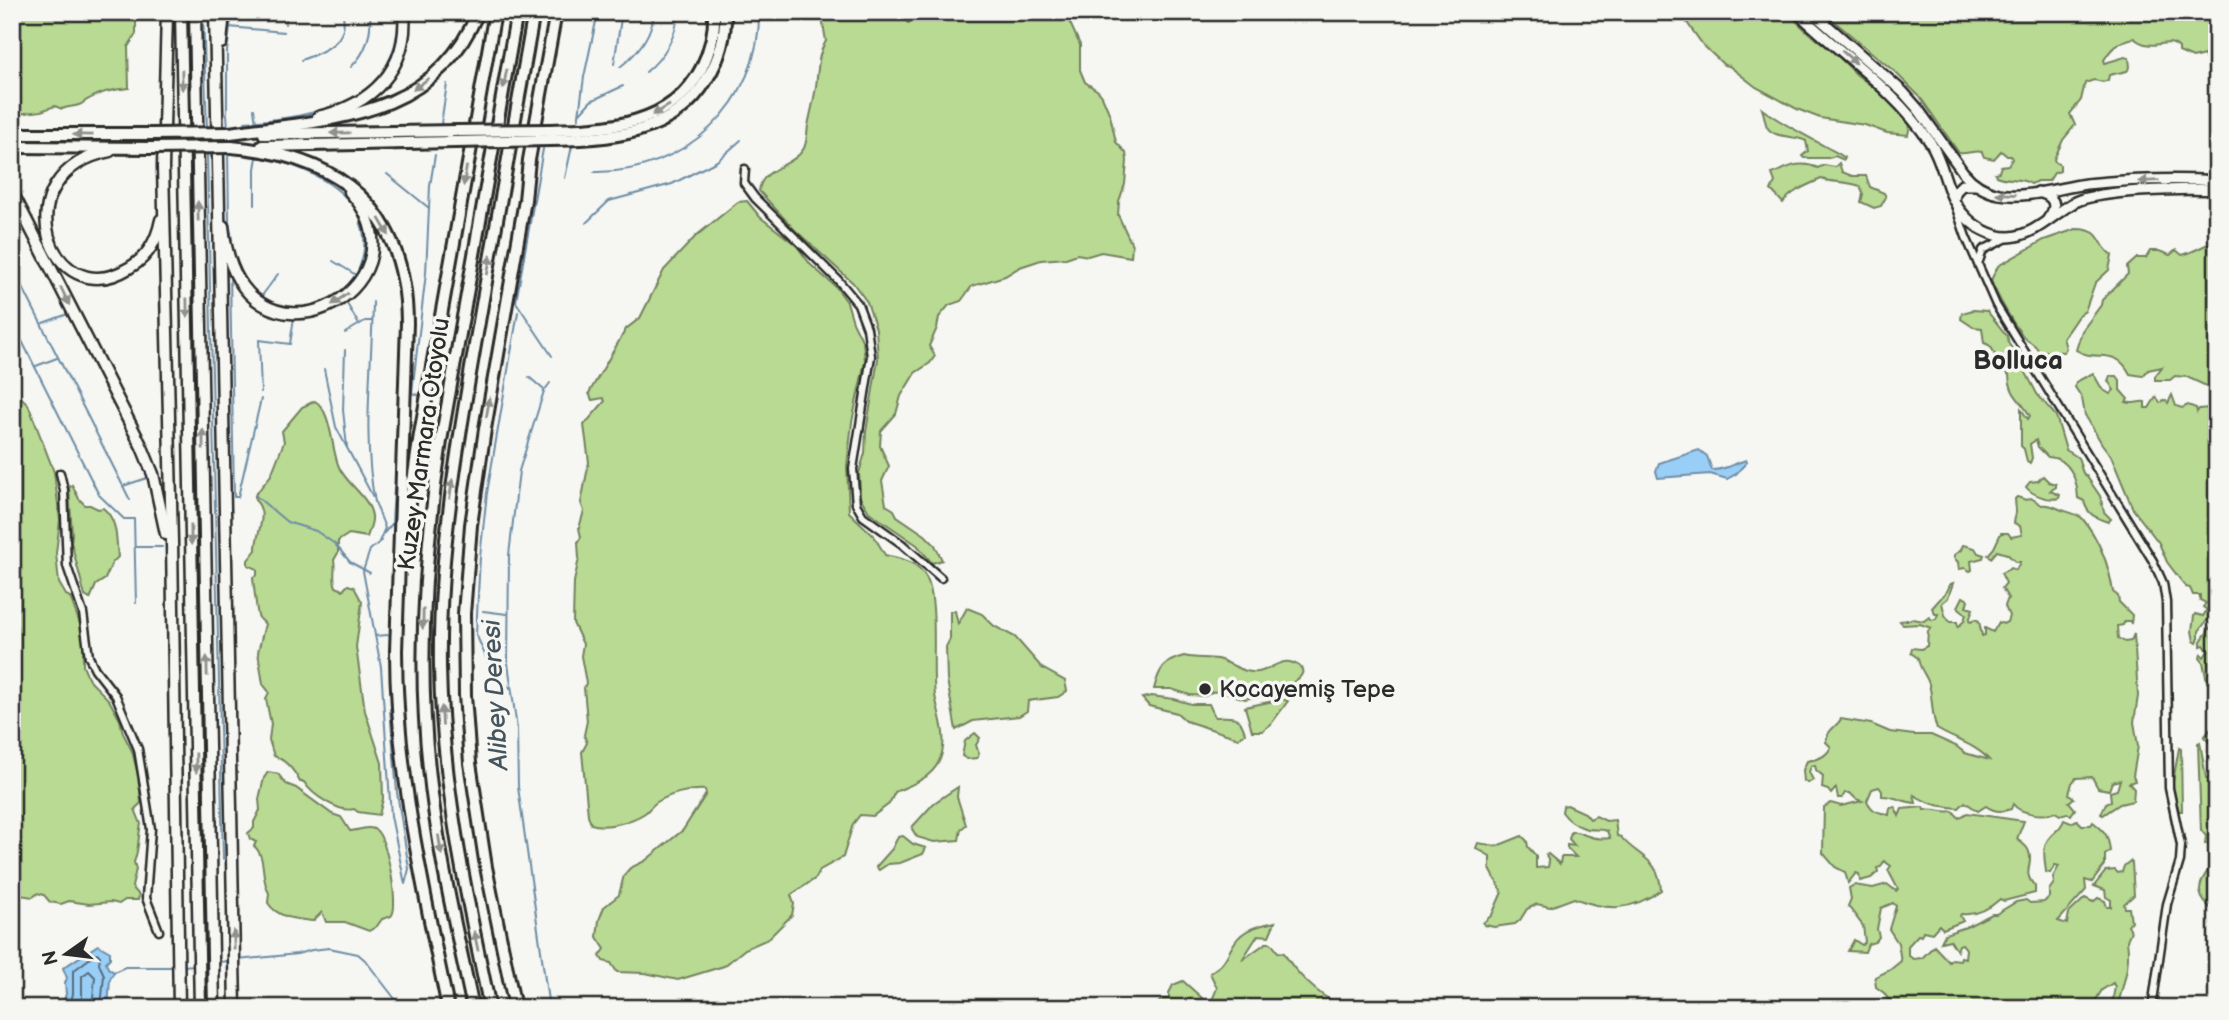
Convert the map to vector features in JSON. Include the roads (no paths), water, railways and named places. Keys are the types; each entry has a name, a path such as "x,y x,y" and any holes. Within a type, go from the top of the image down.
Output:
{"highway":[{"path":"126,148 88,156 71,163 57,175 43,197 40,225 46,245 60,263 72,271 87,276 108,277 128,269 144,256 153,243 161,222 167,12"},
{"path":"181,12 201,1008"},
{"path":"195,12 214,1008"},
{"path":"215,12 235,1008"},
{"path":"216,99 224,12"},
{"path":"274,127 341,110 354,105 375,90 398,57 403,43 404,12"},
{"path":"230,133 363,113 403,97 447,60 461,43 478,12"},
{"path":"400,716 404,587 415,468 495,12"},
{"name":"Kuzey Marmara Otoyolu","path":"473,1008 443,866 432,796 425,729 423,613 431,511 441,441 517,12"},
{"name":"Kuzey Marmara Otoyolu","path":"490,1008 461,870 448,782 440,669 441,600 457,449 534,12"},
{"path":"515,1008 485,867 473,787 465,695 464,640 472,516 525,200 529,160 556,12"},
{"path":"525,200 533,175 563,12"},
{"path":"12,147 231,148 550,135 634,122 662,110 689,88 704,63 714,32 714,12"},
{"path":"550,135 590,139 632,133 650,128 677,113 703,87 713,69 724,39 725,12"},
{"path":"12,134 230,133 456,137"},
{"path":"231,148 274,152 328,172 353,189 387,230 402,270 407,298 407,323 396,651 397,693 414,841 448,1008"},
{"path":"217,159 222,182 226,242 239,279 248,291 267,306 295,313 324,309 343,299 361,279 371,250 367,220 356,199 316,167"},
{"path":"163,167 179,1008"},
{"path":"12,192 142,447 153,474 165,522 172,604"}],"main road":[{"path":"1797,12 1880,84 1909,114 1938,155 1954,200 1963,215 1979,228 2010,237 2045,223 2075,202 2094,196 2217,190"},
{"path":"1812,12 1903,92 1963,172 1978,185"},
{"path":"1954,200 1956,191 1962,184 1978,185 2004,195 2088,184 2217,181"},
{"path":"2036,192 2048,195 2054,201 2054,209 2045,223"}],"street":[{"path":"745,169 744,183 755,198 851,293 863,315 871,356 853,469 854,495 859,510 941,578"},
{"path":"1954,200 1961,226 1996,305 2163,583 2167,621 2169,788 2182,845 2163,926 2152,1008"},
{"path":"1978,265 1983,250 2010,237"},
{"path":"61,474 67,566 83,613 89,657 116,696 138,749 151,829 146,898 159,931"}],"water":[{"path":"1699,450 1707,456 1712,470 1746,460 1747,462 1727,479 1710,474 1658,478 1656,471 1659,463"},
{"path":"98,945 110,952 110,958 106,962 108,968 114,972 110,979 108,1008 64,1008 62,1005 67,978 63,968"}],"waterway":[{"path":"203,12 207,130"},
{"path":"227,112 227,51 232,12"},
{"path":"285,24 288,12"},
{"path":"301,60 334,44 343,31 342,12"},
{"path":"351,67 367,42 370,12"},
{"path":"245,122 299,116 326,109 350,99 370,85 386,67 395,43 398,12"},
{"path":"578,123 584,77 598,12"},
{"path":"614,64 622,12"},
{"path":"620,67 643,43 654,12"},
{"path":"646,72 668,45 678,12"},
{"path":"594,172 627,169 658,161 686,146 711,127 731,103 747,76 756,45 759,12"},
{"path":"229,27 284,32"},
{"path":"441,124 447,84"},
{"path":"580,113 591,101 623,86"},
{"path":"254,109 256,122"},
{"path":"226,114 228,129"},
{"path":"586,223 609,201 672,184 717,161 741,140"},
{"path":"565,178 572,146"},
{"path":"543,149 516,302 552,356"},
{"path":"228,152 229,221 232,240"},
{"path":"207,153 223,859"},
{"path":"420,396 412,393 426,273 430,186 435,155"},
{"path":"246,156 275,161 317,176 351,203"},
{"path":"255,205 257,157"},
{"path":"387,174 429,208"},
{"path":"357,273 364,247 360,221"},
{"path":"333,261 356,275"},
{"path":"12,266 123,486"},
{"path":"230,273 234,497 238,497 261,399"},
{"path":"261,297 278,274"},
{"path":"347,287 354,277"},
{"path":"234,280 256,305"},
{"path":"346,302 358,323"},
{"path":"373,302 368,428 375,502"},
{"path":"492,671 476,634 480,557 487,493 518,312"},
{"path":"43,323 68,314"},
{"path":"261,392 259,340 290,344 294,318"},
{"path":"12,321 99,495 124,519 134,519 136,603"},
{"path":"345,333 365,321 372,321"},
{"path":"345,350 343,410 347,447"},
{"path":"36,366 57,358"},
{"path":"324,369 336,427 373,497"},
{"path":"529,377 544,390"},
{"name":"Alibey Deresi","path":"549,1008 518,787 517,729 508,663 509,555 519,471 544,391 550,383"},
{"path":"130,500 123,486 147,478"},
{"path":"384,533 392,524 394,488"},
{"path":"256,496 287,522 316,531 335,544 350,562 370,573"},
{"path":"375,502 385,528 379,542"},
{"path":"381,541 370,550 363,571 381,667 391,816 405,884 409,869 397,792 390,709"},
{"path":"136,547 162,547"},
{"path":"483,611 507,614"},
{"path":"375,636 388,635"},
{"path":"491,670 510,688"},
{"path":"238,960 329,948 358,954 402,1008"},
{"path":"218,962 229,961"},
{"path":"183,966 195,965"},
{"path":"114,972 125,967 174,967"}],"place":[{"name":"Kocayemiş Tepe","path":"1205,689"}],"district":[{"name":"Bolluca","path":"2018,361"}]}
